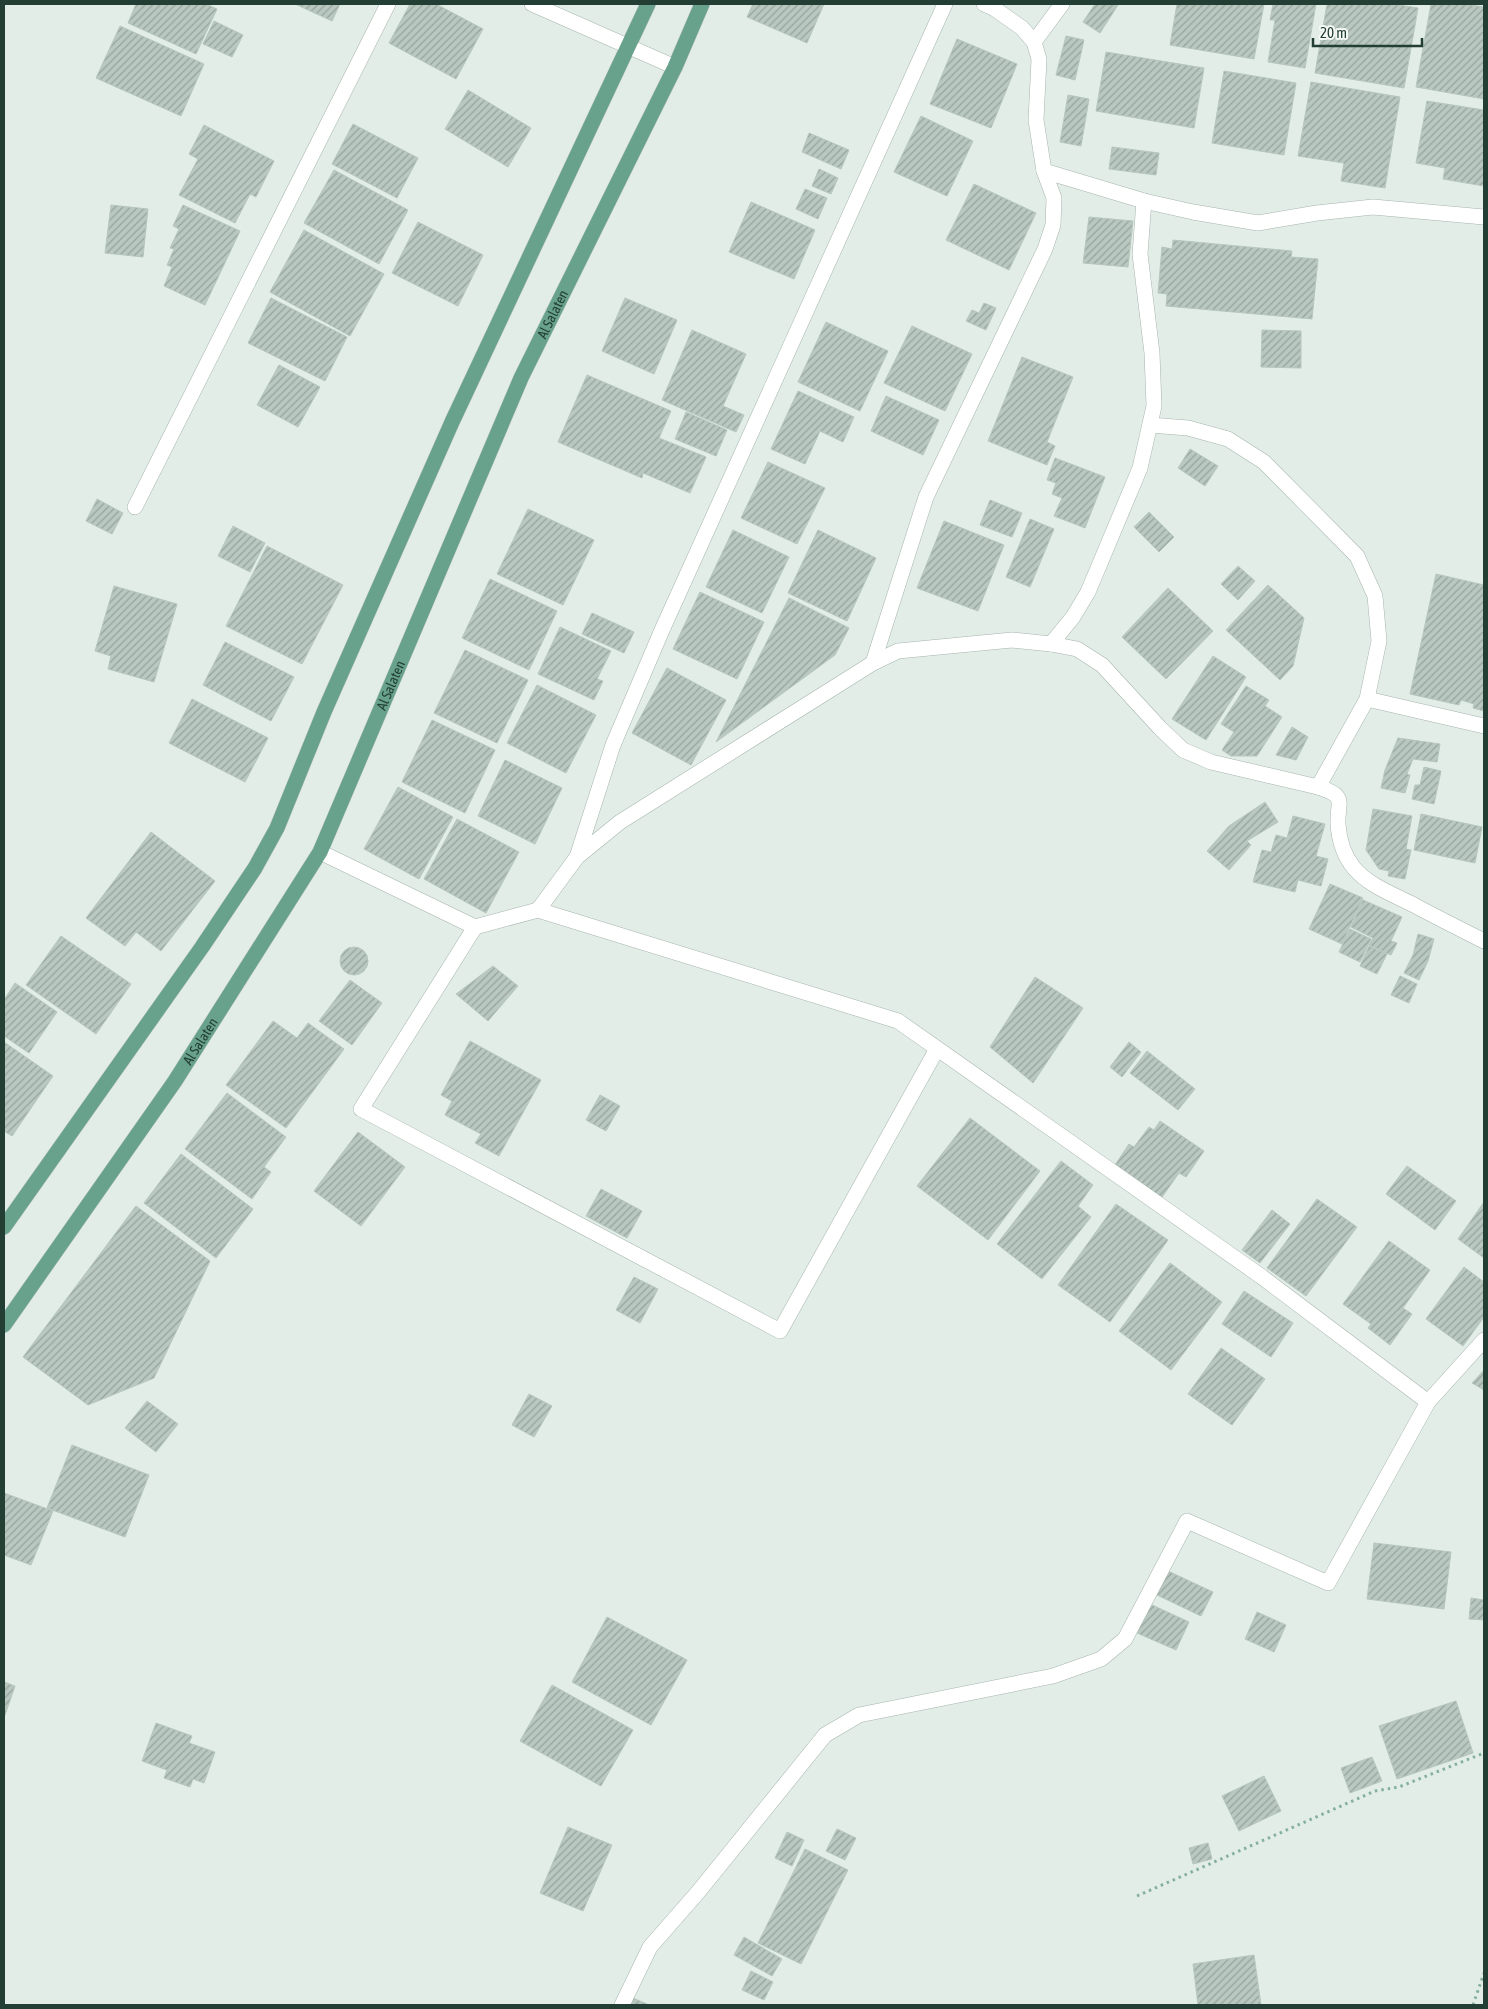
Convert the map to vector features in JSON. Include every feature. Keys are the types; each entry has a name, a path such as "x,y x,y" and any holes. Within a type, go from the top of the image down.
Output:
{"main road":[{"path":"4,1227 202,947 255,868 277,828 324,712 452,422 648,4"},
{"name":"Al Salaten","path":"4,1324 175,1081 320,852 521,378 675,66 702,4"}],"street":[{"path":"134,507 388,4"},
{"path":"532,4 675,66"},
{"path":"577,857 613,745 945,4"},
{"path":"873,663 926,497 1045,249 1053,225 1054,198 1044,171 1036,120 1039,59 1034,42 1022,28 995,9 984,4"},
{"path":"1034,42 1062,4"},
{"path":"1044,171 1144,201 1193,212 1258,223 1374,206 1484,217"},
{"path":"1051,644 1073,617 1088,592 1140,468 1154,406 1152,353 1140,254 1144,201"},
{"path":"1150,424 1188,428 1228,439 1264,462 1357,556 1375,596 1379,641 1367,699 1318,787"},
{"path":"538,910 577,857 620,822 873,663 898,651 1012,640 1077,649 1102,665 1183,750 1211,762 1327,790 1336,796 1341,805 1338,824 1343,848 1354,868 1374,885 1484,941"},
{"path":"1367,699 1484,726"},
{"path":"320,852 475,927 538,910 898,1021 1262,1277 1428,1402"},
{"path":"475,927 361,1109 780,1331 937,1049"},
{"path":"622,2005 650,1947 699,1891 824,1735 859,1715 1053,1676 1101,1659 1126,1638 1186,1521 1328,1583 1428,1402 1484,1340"}],"path":[{"path":"1137,1896 1376,1791 1399,1787 1484,1753"},
{"path":"1473,2005 1484,1973"}],"building":[{"path":"136,4 206,4 217,9 196,54 128,23"},
{"path":"295,4 340,4 332,21"},
{"path":"410,4 436,4 483,29 456,79 389,43"},
{"path":"753,4 824,4 807,43 747,17"},
{"path":"1095,4 1118,5 1100,33 1083,22"},
{"path":"1177,4 1264,4 1254,59 1170,45"},
{"path":"1273,4 1316,4 1305,68 1268,62 1275,20 1270,20"},
{"path":"1327,4 1392,4 1418,8 1404,88 1315,73"},
{"path":"1431,4 1464,4 1484,7 1484,99 1416,87"},
{"path":"214,21 243,35 232,57 203,44"},
{"path":"120,26 204,64 181,116 96,78"},
{"path":"1066,36 1084,40 1075,80 1056,75"},
{"path":"957,39 1017,64 991,128 930,104"},
{"path":"1106,52 1204,68 1194,128 1096,111"},
{"path":"1224,71 1296,83 1284,155 1212,143"},
{"path":"1311,82 1400,97 1385,188 1341,181 1344,163 1298,156"},
{"path":"468,90 531,128 508,167 445,129"},
{"path":"1068,95 1089,99 1081,146 1060,142"},
{"path":"1427,101 1484,110 1484,186 1443,179 1445,168 1416,163"},
{"path":"921,116 973,141 947,196 894,172"},
{"path":"353,124 418,158 397,198 332,164"},
{"path":"204,125 274,161 256,197 250,194 235,223 179,195 198,159 189,154"},
{"path":"809,133 849,150 841,169 802,152"},
{"path":"1112,147 1159,153 1156,175 1109,169"},
{"path":"819,169 838,178 831,194 812,186"},
{"path":"334,170 408,210 379,264 304,223"},
{"path":"974,184 1036,213 1009,270 946,240"},
{"path":"805,189 827,198 818,219 796,209"},
{"path":"751,202 815,230 794,279 729,252"},
{"path":"111,205 148,209 143,257 105,253"},
{"path":"183,205 240,231 205,305 164,286 172,267 167,265 174,249 170,248 179,229 173,226"},
{"path":"1089,217 1133,221 1128,267 1083,263"},
{"path":"418,222 483,255 458,306 392,273"},
{"path":"304,230 384,274 350,336 270,292"},
{"path":"1173,240 1292,251 1291,257 1318,259 1312,319 1166,306 1167,294 1158,293 1162,247 1172,249"},
{"path":"271,298 347,337 325,381 248,343"},
{"path":"625,298 677,320 654,374 602,351"},
{"path":"984,303 996,308 986,330 966,321 972,310 979,313"},
{"path":"826,322 888,351 860,411 798,382"},
{"path":"912,326 972,354 945,411 884,383"},
{"path":"692,330 746,354 723,406 744,415 736,432 662,400"},
{"path":"1262,330 1301,331 1301,368 1261,367"},
{"path":"1022,357 1073,377 1047,442 1055,446 1047,465 988,441"},
{"path":"279,365 320,387 298,427 257,405"},
{"path":"587,375 671,411 659,438 706,457 690,493 643,473 642,478 558,442"},
{"path":"798,391 854,417 843,442 820,431 805,464 771,449"},
{"path":"886,396 939,420 923,455 871,431"},
{"path":"686,412 727,430 716,456 675,439"},
{"path":"1190,449 1218,466 1205,486 1178,468"},
{"path":"1055,458 1105,477 1085,528 1054,516 1062,498 1052,494 1056,483 1047,480"},
{"path":"768,462 825,488 797,544 741,518"},
{"path":"97,499 123,513 112,534 86,521"},
{"path":"990,500 1022,513 1012,537 980,525"},
{"path":"528,509 594,540 563,605 497,574"},
{"path":"1149,512 1174,537 1159,552 1134,527"},
{"path":"1030,519 1054,529 1030,587 1006,577"},
{"path":"944,521 1004,545 978,611 917,588"},
{"path":"233,526 265,543 250,572 218,556"},
{"path":"733,530 789,557 762,613 706,587"},
{"path":"818,530 876,558 847,621 788,593"},
{"path":"267,546 343,585 302,664 226,626"},
{"path":"1238,566 1255,581 1238,600 1221,584"},
{"path":"1436,574 1484,585 1484,711 1473,708 1474,704 1461,700 1459,705 1410,694"},
{"path":"490,579 557,611 529,670 462,638"},
{"path":"1268,585 1304,618 1293,666 1280,680 1226,630"},
{"path":"114,586 177,604 154,682 108,669 111,656 95,651"},
{"path":"1168,588 1213,631 1166,679 1122,637"},
{"path":"700,592 764,622 737,679 673,649"},
{"path":"789,598 849,628 835,655 716,742"},
{"path":"592,613 634,632 624,653 582,634"},
{"path":"560,627 611,651 597,679 603,681 594,700 538,674"},
{"path":"225,642 294,677 271,721 203,685"},
{"path":"465,650 528,680 497,743 434,713"},
{"path":"1213,656 1246,677 1206,740 1172,719"},
{"path":"667,668 726,700 691,765 632,733"},
{"path":"537,685 596,715 566,773 507,743"},
{"path":"1246,686 1269,700 1265,706 1282,717 1257,756 1231,756 1222,750 1234,732 1221,724"},
{"path":"192,699 268,738 245,782 169,743"},
{"path":"432,720 495,750 465,813 402,782"},
{"path":"1292,727 1308,737 1296,760 1276,755"},
{"path":"1398,738 1440,744 1437,762 1413,759 1407,774 1410,775 1405,793 1381,788 1385,770"},
{"path":"505,760 562,788 535,844 478,816"},
{"path":"1424,767 1441,771 1434,804 1412,799 1415,785 1420,785"},
{"path":"398,787 453,817 419,879 364,849"},
{"path":"1265,802 1278,822 1247,841 1251,845 1229,870 1207,851 1229,826"},
{"path":"1373,809 1412,816 1406,849 1411,850 1405,879 1388,876 1389,871 1379,869 1366,850"},
{"path":"1421,814 1482,827 1475,863 1414,850"},
{"path":"1293,816 1325,824 1316,856 1328,859 1321,886 1298,880 1295,892 1253,882 1262,850 1271,852 1276,835 1287,838"},
{"path":"457,819 519,852 486,913 424,879"},
{"path":"151,832 215,881 161,951 136,932 125,946 86,918"},
{"path":"1330,884 1363,898 1342,944 1309,929"},
{"path":"1363,900 1402,917 1391,941 1397,943 1391,955 1369,945 1373,938 1351,927"},
{"path":"1350,929 1371,939 1360,962 1339,952"},
{"path":"1418,934 1434,939 1428,961 1419,980 1404,973 1413,955"},
{"path":"61,936 131,984 96,1034 26,985"},
{"path":"1369,946 1387,954 1377,974 1360,966"},
{"path":"354,947 364,951 368,961 364,971 354,975 344,971 340,961 344,951"},
{"path":"493,966 518,986 488,1021 456,994"},
{"path":"1400,976 1417,984 1409,1003 1391,995"},
{"path":"1035,977 1083,1008 1033,1083 990,1047"},
{"path":"350,980 382,1003 352,1045 319,1021"},
{"path":"15,983 57,1012 29,1053 4,1036 4,1000"},
{"path":"273,1021 297,1038 308,1023 344,1049 286,1128 226,1085"},
{"path":"470,1041 541,1080 499,1156 475,1143 481,1134 445,1115 452,1101 441,1095"},
{"path":"4,1042 53,1076 12,1136 4,1131"},
{"path":"1129,1042 1141,1052 1122,1077 1110,1067"},
{"path":"1147,1051 1195,1089 1178,1110 1130,1073"},
{"path":"227,1093 286,1137 264,1167 271,1172 252,1199 185,1149"},
{"path":"600,1095 620,1106 606,1131 586,1120"},
{"path":"970,1118 1040,1171 988,1240 917,1186"},
{"path":"1160,1121 1204,1151 1186,1177 1179,1173 1160,1200 1113,1168 1129,1144 1134,1147 1149,1127 1154,1130"},
{"path":"358,1132 405,1167 361,1226 314,1191"},
{"path":"181,1154 253,1209 216,1258 144,1203"},
{"path":"1061,1161 1093,1185 1078,1206 1091,1217 1042,1279 997,1244"},
{"path":"1407,1166 1456,1201 1435,1230 1386,1194"},
{"path":"601,1189 642,1211 627,1238 586,1216"},
{"path":"1317,1199 1357,1227 1306,1296 1267,1268"},
{"path":"1484,1202 1484,1258 1458,1239"},
{"path":"1116,1204 1168,1240 1110,1322 1058,1285"},
{"path":"136,1206 210,1261 154,1378 88,1405 23,1357"},
{"path":"1272,1210 1290,1224 1260,1263 1242,1250"},
{"path":"1389,1241 1430,1270 1403,1308 1412,1314 1390,1345 1368,1328 1371,1324 1343,1304"},
{"path":"1170,1263 1222,1302 1171,1370 1119,1331"},
{"path":"1464,1267 1484,1282 1484,1317 1463,1346 1426,1319"},
{"path":"634,1277 658,1289 640,1323 616,1310"},
{"path":"1244,1291 1293,1323 1271,1357 1222,1324"},
{"path":"1221,1348 1265,1379 1232,1425 1188,1394"},
{"path":"1484,1370 1484,1390 1472,1383"},
{"path":"529,1394 552,1406 534,1437 512,1425"},
{"path":"147,1401 178,1424 156,1452 125,1428"},
{"path":"72,1445 149,1475 125,1537 47,1508"},
{"path":"4,1493 53,1511 31,1565 4,1555"},
{"path":"1374,1543 1451,1552 1444,1609 1367,1599"},
{"path":"1168,1571 1213,1592 1201,1616 1157,1595"},
{"path":"1471,1598 1484,1600 1484,1620 1469,1619"},
{"path":"1150,1604 1189,1622 1176,1650 1137,1633"},
{"path":"1257,1612 1286,1625 1274,1652 1245,1639"},
{"path":"607,1617 687,1660 651,1725 572,1682"},
{"path":"4,1682 15,1686 4,1718"},
{"path":"552,1685 633,1730 601,1786 520,1741"},
{"path":"1456,1701 1473,1753 1397,1779 1379,1726"},
{"path":"156,1723 192,1736 189,1743 215,1752 204,1783 193,1779 190,1787 164,1778 167,1770 142,1761"},
{"path":"1372,1757 1382,1781 1350,1793 1341,1768"},
{"path":"1264,1776 1281,1811 1239,1831 1222,1796"},
{"path":"568,1827 612,1845 583,1911 540,1893"},
{"path":"837,1829 856,1838 845,1860 826,1851"},
{"path":"787,1832 804,1840 792,1866 775,1858"},
{"path":"1208,1843 1212,1859 1193,1864 1189,1848"},
{"path":"805,1849 848,1870 801,1964 758,1943"},
{"path":"744,1937 782,1959 772,1976 734,1955"},
{"path":"1254,1955 1261,2005 1198,2005 1193,1964"},
{"path":"751,1971 773,1982 764,2000 742,1990"},
{"path":"633,1998 649,2005 630,2005"}]}
